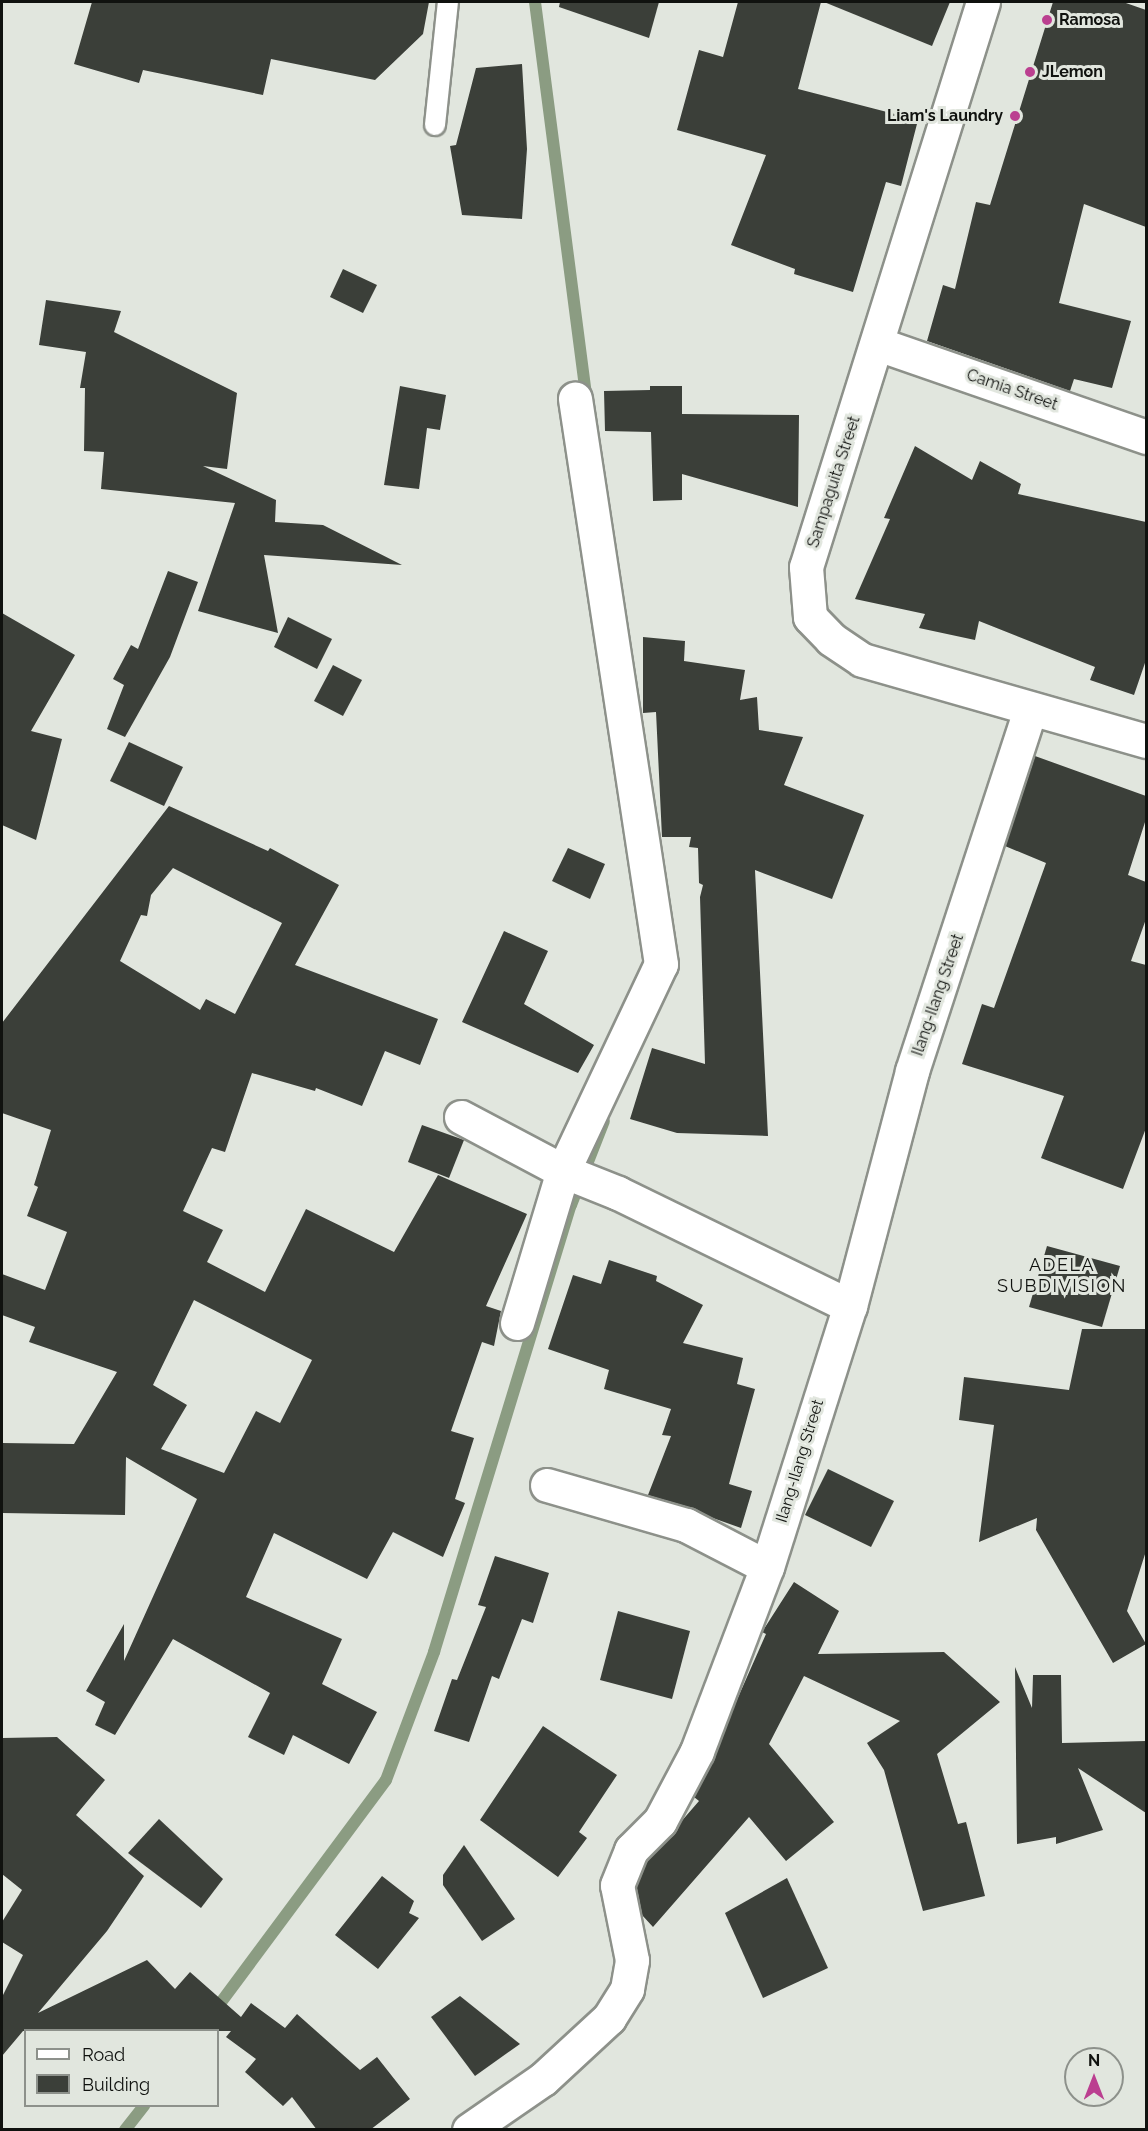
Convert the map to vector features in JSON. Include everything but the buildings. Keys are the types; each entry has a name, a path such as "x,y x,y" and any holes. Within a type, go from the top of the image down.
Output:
{"street":[{"name":"Sampaguita Street","path":"983,2 807,567 810,617 831,639 862,660 1146,741"},
{"name":"Camia Street","path":"878,344 1146,437"},
{"path":"517,1323 566,1172 661,964 575,399"},
{"name":"Ilang-Ilang Street","path":"469,2130 543,2079 609,2018 627,1989 632,1960 616,1885 631,1850 660,1821 697,1751 767,1567 850,1306 912,1071 1030,709"},
{"path":"461,1117 566,1172 618,1193 850,1306"},
{"path":"547,1485 686,1525 767,1567"}],"lane":[{"path":"435,125 448,2"}],"waterway":[{"path":"535,2 587,400"},
{"path":"213,2013 386,1780 434,1652 571,1205 604,1121"},
{"path":"125,2130 143,2107"}],"place":[{"name":"Ramosa","path":"1047,20"},
{"name":"JLemon","path":"1030,72"},
{"name":"Liam's Laundry","path":"1015,116"}],"district":[{"name":"ADELA SUBDIVISION","path":"1062,1276"}]}
